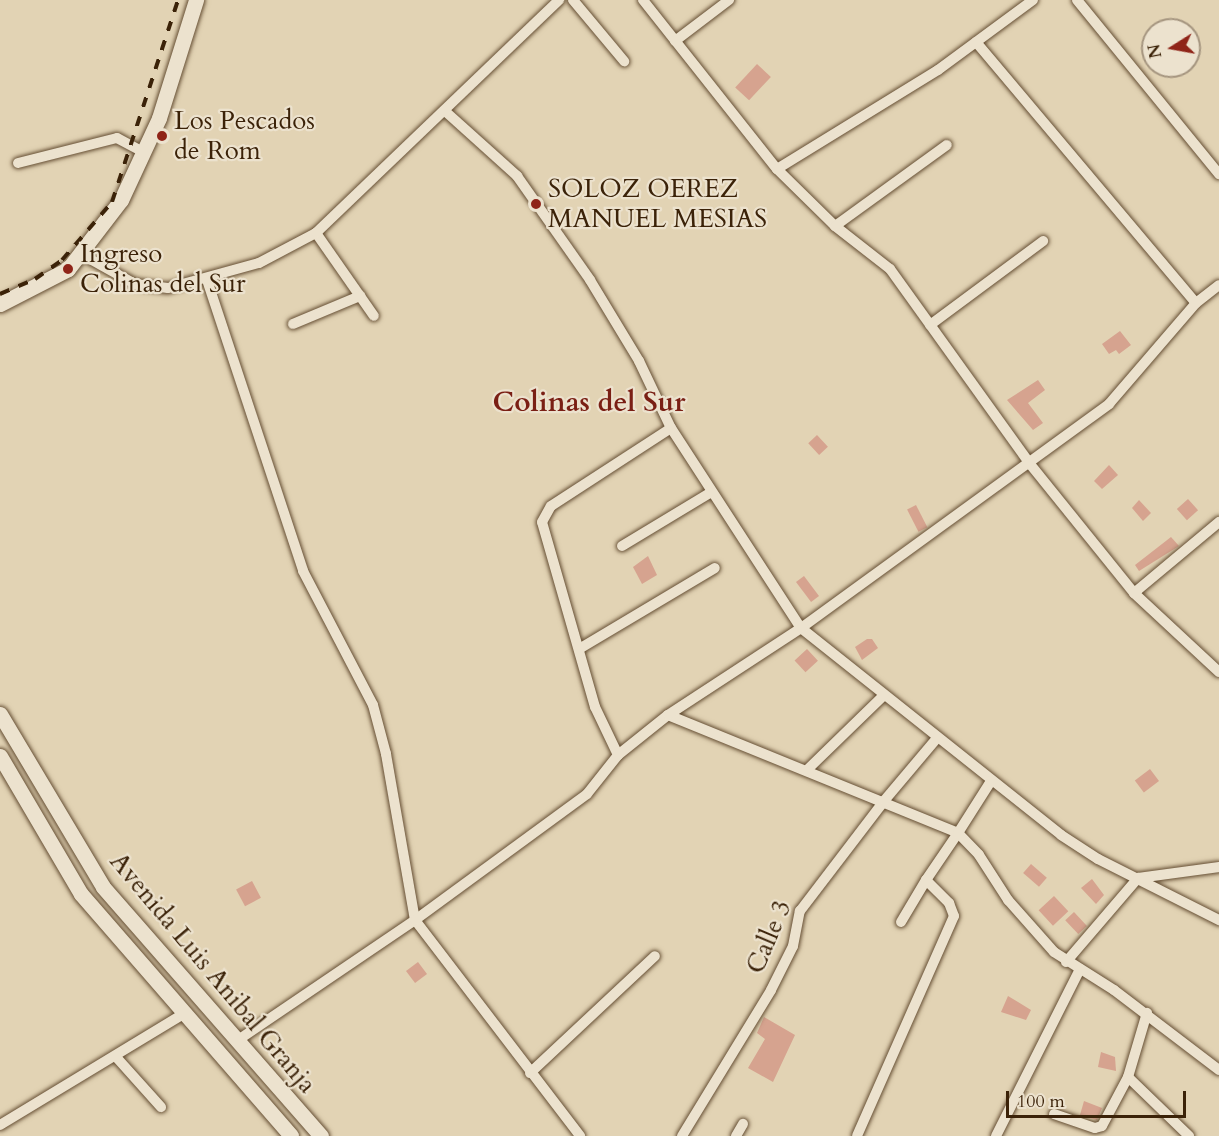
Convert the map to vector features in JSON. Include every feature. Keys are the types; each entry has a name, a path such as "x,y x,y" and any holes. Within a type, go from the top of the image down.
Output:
{"main road":[{"path":"0,304 68,268 121,200 173,78 196,0"},
{"name":"Avenida Luis Anibal Granja","path":"0,714 103,887 177,976 238,1040 321,1136"},
{"name":"Avenida Luis Anibal Granja","path":"0,756 81,894 291,1136"}],"street":[{"path":"81,254 135,284 168,288 207,280 259,263 316,233 446,112 559,0"},
{"path":"573,0 624,61"},
{"path":"643,0 777,169 835,226 890,269 1030,464 1134,593 1219,672"},
{"path":"675,41 729,0"},
{"path":"777,169 919,82 1033,0"},
{"path":"1077,0 1219,174"},
{"path":"976,42 1196,303"},
{"path":"446,112 517,176 590,280 639,361 670,428 710,493 801,628 1061,835 1098,859 1219,920"},
{"path":"18,164 117,138 143,152"},
{"path":"835,226 947,145"},
{"path":"316,233 374,316"},
{"path":"930,325 1043,241"},
{"path":"207,280 303,571 373,705 386,754 416,920 580,1136"},
{"path":"238,1040 416,920 587,794 618,755 668,715 801,628 1030,464 1109,404 1196,303 1219,285"},
{"path":"292,324 360,296"},
{"path":"618,755 596,707 544,530 544,514 670,428"},
{"path":"621,546 710,493"},
{"path":"1134,593 1219,522"},
{"path":"579,649 715,568"},
{"path":"808,769 884,695"},
{"path":"668,715 808,769 958,833 979,855 1034,934 1066,962 1147,1013 1219,1070"},
{"name":"Calle 3","path":"682,1136 771,990 793,946 797,916 884,801 937,738"},
{"path":"901,922 991,781"},
{"path":"1066,962 1138,878 1219,867"},
{"path":"856,1136 954,916 949,903 926,880"},
{"path":"530,1073 655,956"},
{"path":"996,1136 1080,969"},
{"path":"0,1125 117,1058 185,1013"},
{"path":"1054,1114 1095,1128 1102,1126 1128,1077 1147,1013"},
{"path":"117,1058 161,1107"},
{"path":"1128,1077 1189,1136"},
{"path":"736,1136 743,1124"}],"building":[{"path":"757,64 771,77 749,100 735,87"},
{"path":"1120,331 1131,345 1119,354 1116,350 1109,354 1102,344"},
{"path":"1038,380 1045,390 1028,403 1043,423 1033,430 1007,400"},
{"path":"817,435 828,447 819,455 808,443"},
{"path":"1109,465 1118,475 1102,489 1094,481"},
{"path":"1188,499 1198,510 1187,520 1177,509"},
{"path":"1139,500 1151,513 1143,521 1132,508"},
{"path":"916,505 927,527 918,532 907,510"},
{"path":"1171,537 1179,546 1139,571 1135,565"},
{"path":"648,556 657,575 642,584 633,567"},
{"path":"804,576 819,596 811,602 796,582"},
{"path":"867,639 872,639 878,648 862,660 855,647"},
{"path":"807,649 818,661 805,672 795,661"},
{"path":"1150,769 1159,781 1144,792 1135,780"},
{"path":"1031,864 1047,878 1039,887 1023,873"},
{"path":"1092,879 1104,895 1096,904 1081,888"},
{"path":"252,881 261,898 245,906 236,889"},
{"path":"1054,896 1068,911 1053,926 1039,910"},
{"path":"1074,912 1087,926 1078,934 1065,920"},
{"path":"418,962 427,974 415,983 406,971"},
{"path":"1008,996 1031,1010 1026,1020 1001,1012"},
{"path":"764,1017 795,1035 773,1082 748,1068 765,1039 757,1033"},
{"path":"1101,1052 1115,1057 1116,1071 1098,1067"},
{"path":"1084,1101 1102,1108 1097,1120 1080,1115"}],"railway":[{"path":"0,294 35,279 62,260 112,202 178,0"}],"place":[{"name":"Los Pescados de Rom","path":"162,136"},
{"name":"SOLOZ OEREZ MANUEL MESIAS","path":"536,204"},
{"name":"Ingreso Colinas del Sur","path":"68,269"}],"district":[{"name":"Colinas del Sur","path":"589,402"}]}
